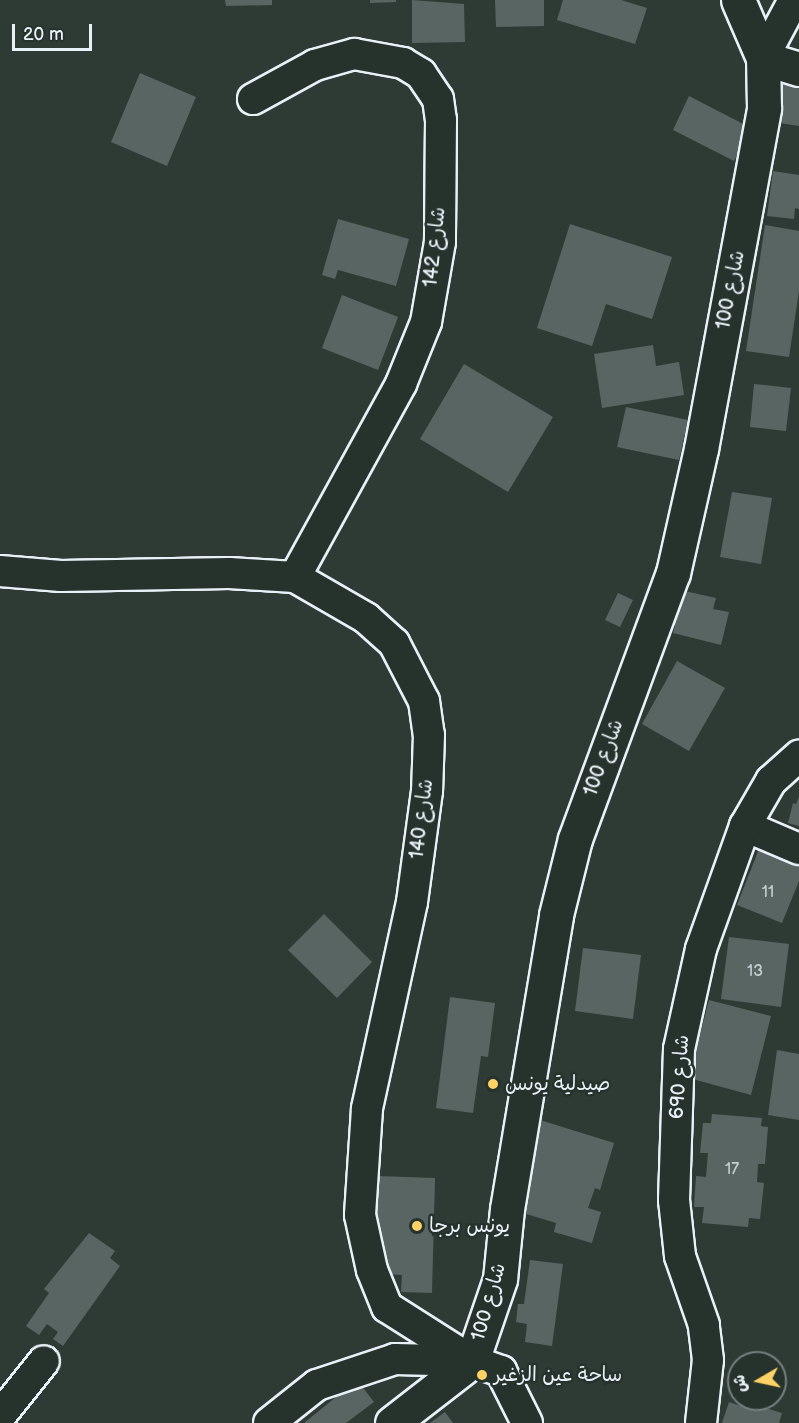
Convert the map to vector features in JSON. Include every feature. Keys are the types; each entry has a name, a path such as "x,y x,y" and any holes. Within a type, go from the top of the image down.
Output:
{"main road":[{"path":"738,0 763,58 799,69"},
{"name":"شارع 100","path":"392,1423 472,1361 500,1279 507,1209 556,915 572,850 673,573 701,449 754,173 764,108 763,58"}],"street":[{"path":"763,58 794,0"},
{"name":"شارع 142","path":"253,99 315,65 354,54 403,63 421,74 438,99 441,120 440,242 426,322 396,394 295,577"},
{"name":"شارع 140","path":"0,571 61,576 229,573 295,577 366,618 394,643 424,701 429,735 427,791 412,902 367,1109 360,1166 360,1215 372,1270 387,1307 472,1361"},
{"name":"شارع 690","path":"701,1423 708,1360 704,1325 680,1256 674,1200 679,1049 701,949 745,826 771,781 799,756"},
{"path":"745,826 799,849"},
{"path":"269,1423 317,1385 394,1359 472,1361 501,1371 526,1423"},
{"path":"0,1416 44,1361"}],"building":[{"path":"225,0 272,0 272,5 226,6"},
{"path":"370,0 396,0 396,2 370,3"},
{"path":"412,0 464,4 465,42 412,43"},
{"path":"495,0 544,0 544,26 496,27"},
{"path":"563,0 621,0 647,8 635,44 557,20"},
{"path":"140,73 196,97 167,166 111,142"},
{"path":"779,74 799,77 799,126 773,122"},
{"path":"689,96 751,128 734,161 673,130"},
{"path":"773,171 799,175 799,209 795,208 794,219 767,216"},
{"path":"338,219 409,239 396,286 338,270 335,279 322,275"},
{"path":"570,224 672,257 652,319 606,304 592,346 537,328"},
{"path":"765,225 799,231 799,291 789,357 746,351"},
{"path":"342,295 398,317 378,370 322,348"},
{"path":"653,345 656,366 679,362 684,395 602,408 594,354"},
{"path":"464,364 553,417 508,492 420,439"},
{"path":"754,384 791,388 786,431 750,427"},
{"path":"626,407 688,420 679,460 617,447"},
{"path":"732,492 772,498 761,564 720,557"},
{"path":"680,590 716,598 713,609 729,612 721,645 673,633 675,626 668,625"},
{"path":"618,593 633,600 620,627 605,620"},
{"path":"677,661 725,688 689,751 642,724"},
{"path":"799,797 799,826 788,823 793,803 796,804"},
{"path":"759,849 799,866 799,881 782,923 737,905"},
{"path":"324,914 372,962 337,998 288,950"},
{"path":"729,937 789,944 781,1007 721,999"},
{"path":"583,948 641,955 633,1019 575,1011"},
{"path":"450,997 495,1003 488,1057 481,1056 473,1113 436,1108"},
{"path":"709,1000 771,1016 751,1095 689,1078"},
{"path":"777,1050 799,1054 799,1120 768,1115"},
{"path":"712,1114 762,1118 761,1126 768,1127 765,1164 758,1164 757,1182 764,1183 760,1219 749,1218 748,1227 702,1223 704,1207 694,1207 696,1176 706,1177 708,1153 700,1153 703,1123 711,1123"},
{"path":"540,1120 614,1143 600,1190 595,1188 588,1208 601,1212 592,1243 554,1232 556,1223 513,1210"},
{"path":"377,1176 435,1178 432,1293 401,1292 402,1275 386,1274 387,1257 375,1256"},
{"path":"89,1233 115,1251 110,1258 120,1266 63,1346 53,1339 58,1332 47,1324 39,1335 26,1326 49,1293 44,1289"},
{"path":"530,1260 563,1264 552,1346 525,1342 527,1324 516,1322 518,1304 524,1304"},
{"path":"357,1380 374,1402 346,1423 304,1423"},
{"path":"727,1408 727,1411 782,1413 779,1423 722,1423"},
{"path":"445,1412 453,1423 430,1423"}],"place":[{"name":"صيدلية يونس","path":"493,1084"},
{"name":"يونس برجا","path":"417,1226"},
{"name":"ساحة عين الزغير","path":"482,1375"}]}
